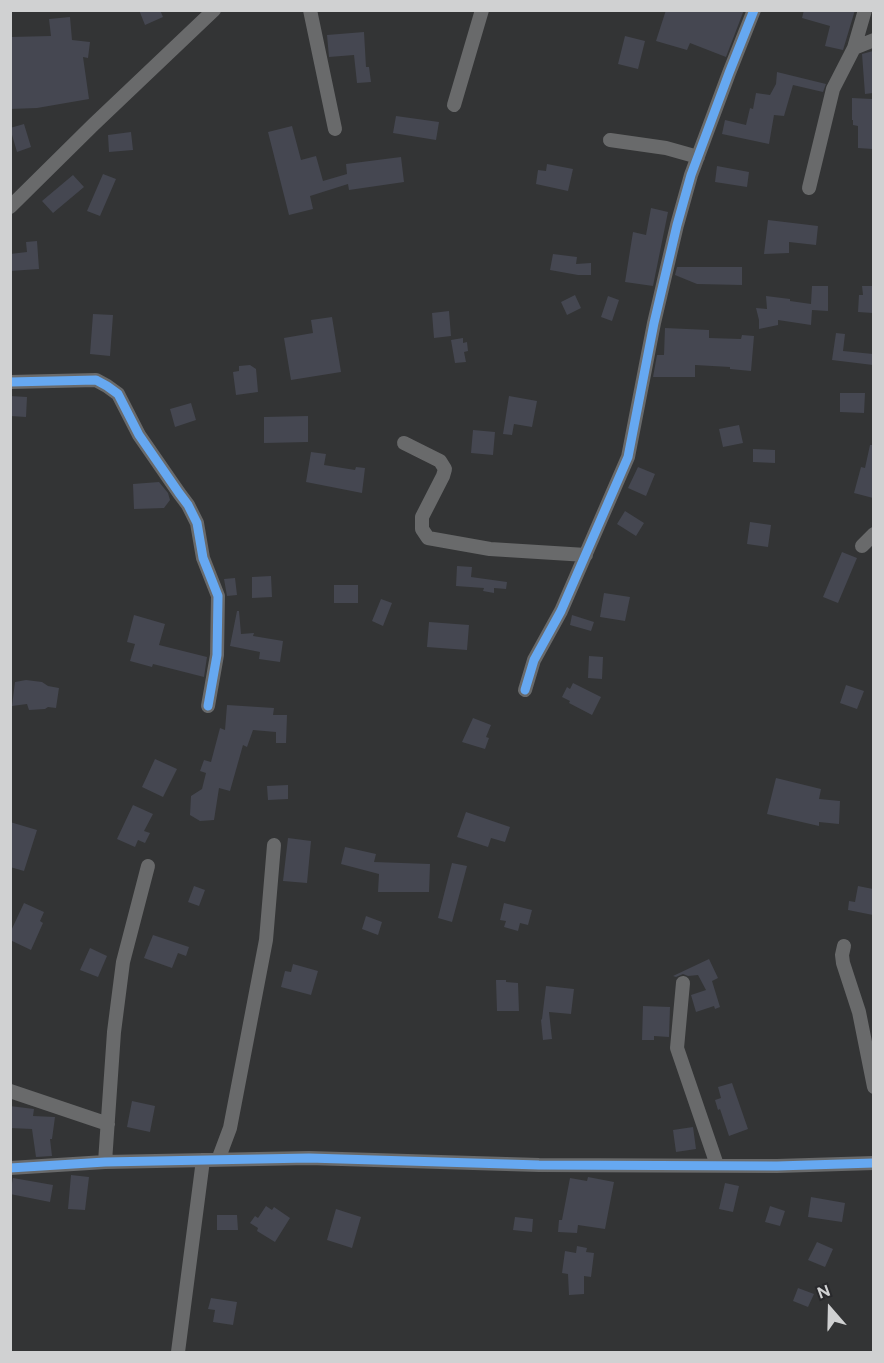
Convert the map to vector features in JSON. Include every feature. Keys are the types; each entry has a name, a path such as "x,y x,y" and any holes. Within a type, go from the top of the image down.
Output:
{"street":[{"path":"10,207 214,10"},
{"path":"310,10 335,129"},
{"path":"454,105 482,10"},
{"path":"525,690 534,660 561,611 628,457 654,323 674,236 698,157 754,10"},
{"path":"809,188 833,89 854,48 867,10 873,13"},
{"path":"854,48 873,40"},
{"path":"610,141 666,148 698,157"},
{"path":"10,382 96,380 107,386 118,394 139,435 178,493 189,505 197,522 203,558 218,596 217,655 208,706"},
{"path":"404,443 440,461 445,469 422,517 422,529 428,538 480,548 586,555"},
{"path":"862,546 873,534"},
{"path":"218,1160 230,1128 266,940 274,844"},
{"path":"105,1162 114,1032 123,962 148,866"},
{"path":"844,946 843,963 859,1012 873,1087"},
{"path":"683,983 677,1048 717,1165"},
{"path":"10,1091 108,1124"},
{"path":"10,1168 105,1162 309,1158 539,1165 873,1163"},
{"path":"178,1353 203,1160"}],"building":[{"path":"139,10 160,10 163,17 145,25"},
{"path":"666,10 744,10 726,57 690,43 687,50 656,41"},
{"path":"804,10 855,10 843,50 825,46 830,26 802,18"},
{"path":"70,17 72,40 90,42 88,58 83,57 89,99 37,108 10,109 10,37 51,36 49,19"},
{"path":"364,32 366,67 369,67 371,82 357,83 354,55 329,57 327,35"},
{"path":"625,36 645,41 638,69 618,64"},
{"path":"873,51 873,93 865,94 862,54"},
{"path":"777,72 826,84 823,92 793,85 784,116 774,115 769,144 722,134 725,120 746,125 750,108 753,109 756,93 770,95 776,84"},
{"path":"852,98 872,99 873,149 858,148 858,126 853,125 852,120"},
{"path":"396,116 439,122 436,140 393,133"},
{"path":"24,124 31,147 17,152 10,128"},
{"path":"292,126 301,160 316,156 323,181 347,174 346,164 401,157 404,182 349,190 348,184 310,196 313,209 289,215 268,132"},
{"path":"131,132 133,150 109,152 108,135"},
{"path":"547,164 573,169 568,191 536,184 538,170 546,171"},
{"path":"717,166 749,172 747,187 715,182"},
{"path":"103,174 116,179 100,216 87,211"},
{"path":"73,175 84,187 53,213 42,201"},
{"path":"651,208 668,212 653,286 625,282 633,232 646,235"},
{"path":"768,220 818,226 816,245 789,242 789,253 764,254"},
{"path":"37,241 39,269 10,271 10,254 27,252 26,242"},
{"path":"553,254 577,257 576,264 591,263 591,275 550,270"},
{"path":"677,267 742,267 742,285 697,284 675,275"},
{"path":"812,286 828,286 828,311 812,310 811,325 778,320 778,325 759,329 756,308 767,309 766,296 811,304"},
{"path":"862,286 873,286 873,313 858,312 859,295 863,295"},
{"path":"575,295 581,308 567,315 561,302"},
{"path":"608,296 619,300 612,321 601,317"},
{"path":"449,311 451,336 434,338 432,313"},
{"path":"93,314 113,315 110,356 90,354"},
{"path":"332,317 341,372 291,380 284,338 313,333 311,320"},
{"path":"665,328 709,330 709,338 741,339 742,335 754,336 751,371 695,365 695,377 653,377 657,355 664,355"},
{"path":"836,333 845,334 843,351 873,354 873,365 832,360"},
{"path":"463,338 463,343 467,342 468,351 464,352 466,362 455,363 451,340"},
{"path":"250,365 256,369 258,392 236,395 233,372 239,371 239,366"},
{"path":"840,393 865,393 864,413 840,412"},
{"path":"10,396 27,397 26,417 10,416"},
{"path":"509,396 537,401 532,427 514,424 512,435 503,434"},
{"path":"191,403 196,420 175,427 170,409"},
{"path":"308,416 308,442 264,443 264,417"},
{"path":"739,425 743,443 723,447 719,429"},
{"path":"473,430 495,432 493,455 471,453"},
{"path":"870,445 873,445 873,498 854,493 861,467 865,468"},
{"path":"753,449 775,450 775,463 753,462"},
{"path":"311,452 326,454 324,465 355,470 356,467 365,468 362,493 306,482"},
{"path":"638,467 655,474 646,496 628,488"},
{"path":"159,482 168,493 170,500 164,508 134,509 133,484"},
{"path":"625,511 644,523 636,536 617,524"},
{"path":"750,522 771,525 768,547 747,544"},
{"path":"842,552 857,558 838,603 823,597"},
{"path":"457,566 472,567 471,577 507,582 506,589 494,588 494,593 483,591 484,588 456,586"},
{"path":"271,576 272,597 252,598 252,577"},
{"path":"235,578 237,595 227,596 224,579"},
{"path":"334,585 358,585 358,603 334,603"},
{"path":"604,593 630,597 625,621 600,617"},
{"path":"381,599 392,603 383,626 372,621"},
{"path":"237,611 239,611 241,634 254,633 253,636 283,641 280,662 259,659 260,652 230,646"},
{"path":"134,615 165,624 159,645 207,657 204,677 153,664 152,667 130,661 135,644 127,642"},
{"path":"572,615 594,622 591,631 570,625"},
{"path":"429,622 469,625 467,650 427,647"},
{"path":"589,656 603,657 602,679 588,678"},
{"path":"26,680 42,682 59,688 56,708 29,710 27,704 12,706 15,682"},
{"path":"573,683 601,697 592,715 562,697 567,687 570,689"},
{"path":"846,685 864,691 857,709 840,703"},
{"path":"227,705 274,708 273,715 287,715 286,743 276,743 276,732 253,730 247,747 243,745 230,791 219,788 214,820 200,821 190,815 191,796 202,789 206,773 200,771 204,760 211,762 220,728 225,730"},
{"path":"473,718 491,725 486,737 489,738 485,749 462,742"},
{"path":"155,759 177,769 163,797 142,787"},
{"path":"776,778 821,789 819,799 840,801 839,824 819,822 819,826 767,814"},
{"path":"288,785 288,799 268,800 267,786"},
{"path":"133,805 153,814 144,831 150,833 145,843 138,840 135,847 117,839"},
{"path":"466,812 510,827 505,842 491,838 488,847 457,837"},
{"path":"10,822 37,830 24,871 10,867"},
{"path":"288,838 311,841 307,883 283,881"},
{"path":"345,847 376,854 374,862 430,864 429,892 378,892 379,874 341,864"},
{"path":"452,863 467,866 452,922 438,918"},
{"path":"194,886 205,890 199,906 188,902"},
{"path":"858,886 873,889 873,915 848,910 849,901 855,902"},
{"path":"24,903 44,912 40,921 43,923 31,950 10,940 10,933"},
{"path":"504,903 532,910 528,925 520,923 518,931 504,927 506,921 500,920"},
{"path":"366,916 382,922 378,935 362,929"},
{"path":"153,935 189,947 186,956 178,953 172,968 144,958"},
{"path":"90,948 107,956 98,977 80,970"},
{"path":"709,959 718,978 712,981 720,1007 715,1009 714,1006 696,1012 691,995 706,990 698,975 673,976"},
{"path":"293,964 318,971 311,995 281,987 285,971 291,972"},
{"path":"496,980 518,983 519,1011 497,1011"},
{"path":"546,986 574,989 571,1014 549,1012 552,1039 543,1040 541,1020"},
{"path":"643,1006 670,1007 669,1037 654,1036 654,1040 642,1040"},
{"path":"732,1083 748,1129 729,1136 715,1100 721,1098 718,1087"},
{"path":"132,1101 155,1106 150,1132 127,1127"},
{"path":"10,1106 34,1109 33,1116 55,1117 52,1139 50,1139 52,1156 36,1157 32,1129 10,1128"},
{"path":"693,1127 696,1149 676,1152 673,1130"},
{"path":"71,1175 89,1177 85,1210 68,1209"},
{"path":"588,1177 614,1182 605,1229 578,1225 577,1233 558,1232 570,1178 587,1181"},
{"path":"13,1178 53,1185 50,1202 10,1194"},
{"path":"725,1183 739,1186 733,1212 719,1209"},
{"path":"811,1197 845,1203 842,1222 808,1217"},
{"path":"266,1206 272,1210 274,1207 290,1218 275,1242 257,1231 258,1228 250,1223 255,1216 258,1218"},
{"path":"770,1206 785,1211 780,1226 765,1222"},
{"path":"336,1209 361,1217 352,1248 327,1240"},
{"path":"217,1215 237,1215 238,1230 217,1230"},
{"path":"515,1217 533,1219 532,1232 513,1230"},
{"path":"817,1242 833,1249 825,1267 808,1260"},
{"path":"577,1246 587,1248 586,1252 594,1253 591,1277 584,1276 584,1294 569,1295 568,1274 562,1273 565,1251 576,1253"},
{"path":"798,1288 814,1294 808,1307 793,1301"},
{"path":"211,1298 237,1302 233,1325 213,1322 215,1310 208,1309"}],"cycle path":[{"path":"525,690 534,660 561,611 628,457 654,323 691,175 754,10"},
{"path":"10,382 96,380 107,386 118,394 139,435 188,505 197,523 203,558 218,596 217,655 208,706"},
{"path":"10,1168 105,1162 309,1158 539,1165 777,1166 874,1163"}]}
